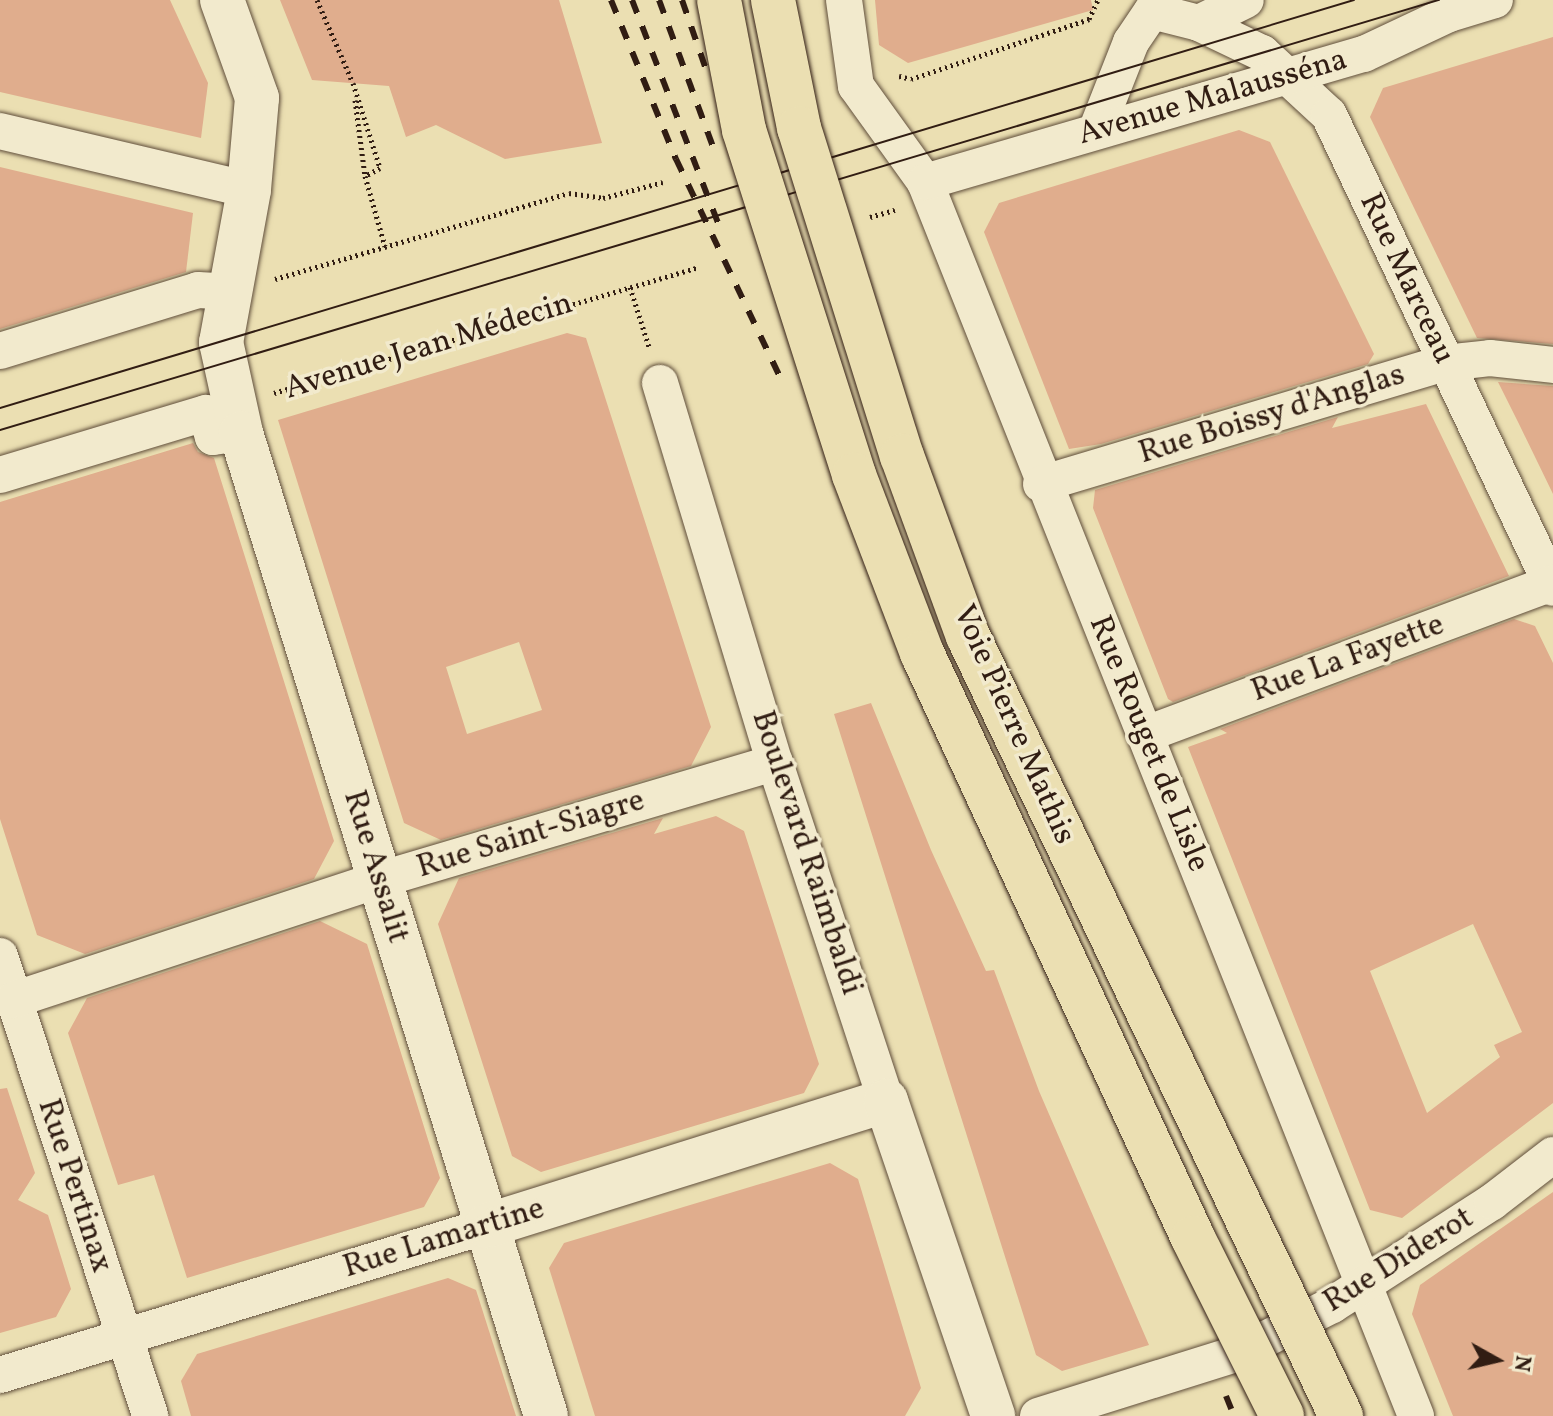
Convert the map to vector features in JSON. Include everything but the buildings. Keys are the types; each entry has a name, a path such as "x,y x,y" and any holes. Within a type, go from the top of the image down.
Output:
{"highway":[{"name":"Voie Pierre Mathis","path":"719,0 744,130 854,475 922,653 1193,1238 1282,1416"},
{"name":"Voie Pierre Mathis","path":"773,0 799,128 902,456 968,636 1341,1416"}],"street":[{"name":"Rue Assalit","path":"222,0 257,98 242,296 221,342 241,433 546,1416"},
{"path":"844,0 856,86"},
{"path":"1096,131 1131,42 1149,6 1199,23 1246,0"},
{"name":"Avenue Malausséna","path":"925,182 1364,54 1449,14 1495,0"},
{"name":"Rue Marceau","path":"1199,23 1262,53 1290,76 1336,126 1552,586"},
{"name":"Rue Rouget de Lisle","path":"856,86 925,182 1041,484 1146,734 1416,1416"},
{"path":"0,131 249,190"},
{"path":"0,351 198,290 242,296"},
{"name":"Rue Boissy d'Anglas","path":"1041,484 1445,363 1490,358 1553,365"},
{"name":"Boulevard Raimbaldi","path":"660,383 775,763 993,1416"},
{"path":"0,475 206,413 213,437 241,433"},
{"name":"Rue La Fayette","path":"1146,734 1552,586"},
{"name":"Rue Saint-Siagre","path":"13,1000 379,880 775,763"},
{"name":"Rue Pertinax","path":"0,956 150,1416"},
{"name":"Rue Lamartine","path":"0,1375 886,1101"},
{"name":"Rue Diderot","path":"1038,1416 1236,1354 1365,1282 1492,1202 1553,1155"}],"path":[{"path":"317,0 353,83 380,168 365,176"},
{"path":"856,86 882,72 911,79 1089,19 1098,0"},
{"path":"353,83 365,176 385,246"},
{"path":"242,296 385,246 569,193 603,198 663,182"},
{"path":"660,383 630,287 699,267"},
{"name":"Avenue Jean Médecin","path":"241,433 260,427 255,399 630,287"}],"tram line":[{"path":"0,408 1354,0"},
{"path":"0,430 1439,0"}],"railway":[{"path":"611,0 676,159 784,385"},
{"path":"632,0 718,223"},
{"path":"659,0 713,147"},
{"path":"682,0 709,78"},
{"path":"1226,1396 1234,1416"}]}
